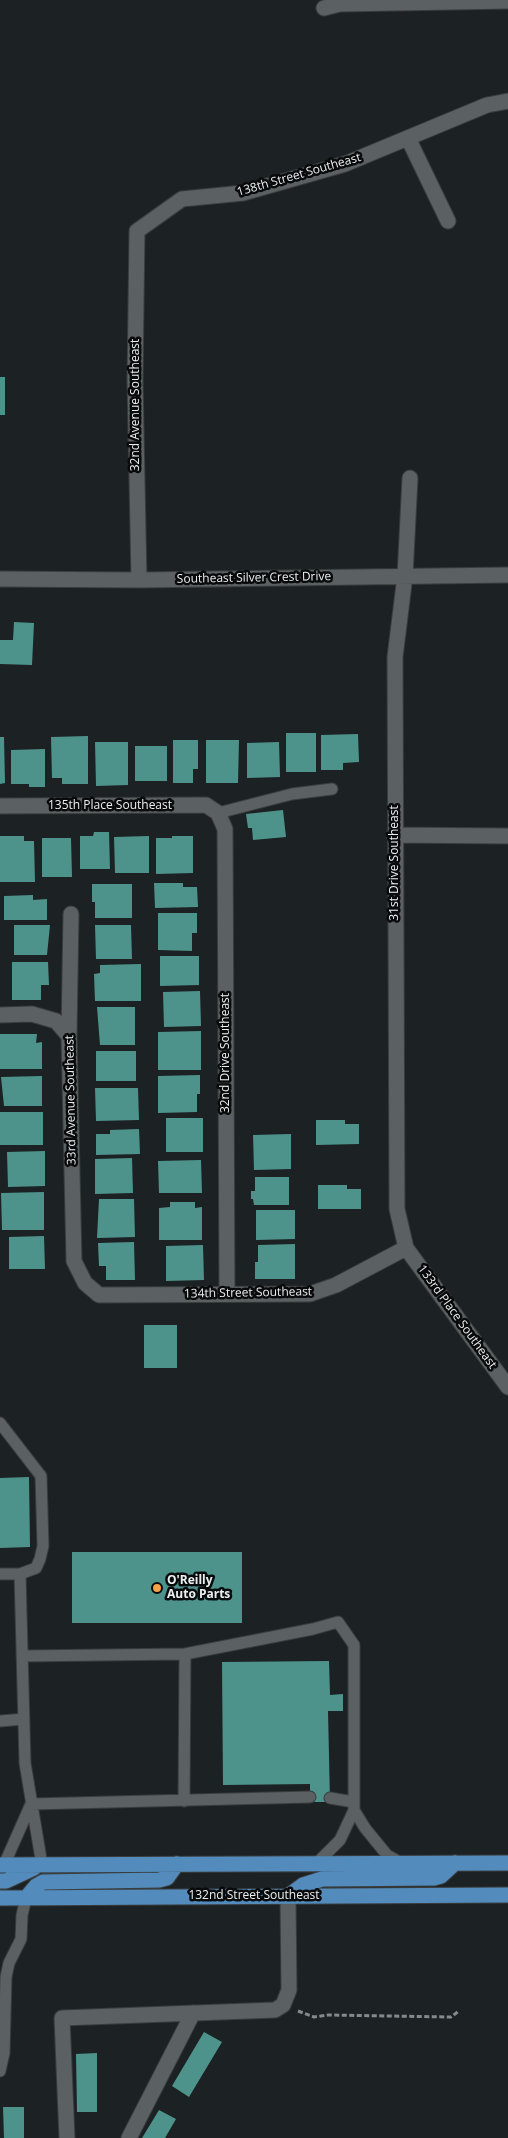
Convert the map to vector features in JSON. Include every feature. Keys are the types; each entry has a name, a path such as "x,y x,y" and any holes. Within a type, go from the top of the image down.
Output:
{"main road":[{"path":"288,1896 304,1885 322,1880 434,1878 441,1876 455,1863"},
{"path":"2,1865 508,1863"},
{"path":"26,1898 36,1886 43,1882 159,1880 167,1878 177,1864"},
{"path":"0,1881 6,1881 42,1865"},
{"name":"132nd Street Southeast","path":"0,1898 508,1895"}],"street":[{"path":"324,8 340,4 508,1"},
{"name":"138th Street Southeast","path":"137,231 182,199 243,193 345,164 487,105 508,101"},
{"path":"408,138 448,221"},
{"name":"32nd Avenue Southeast","path":"137,231 135,380 139,580"},
{"name":"31st Drive Southeast","path":"406,1248 397,1209 394,835 395,657 405,576 410,478"},
{"name":"Southeast Silver Crest Drive","path":"0,579 139,580 508,575"},
{"name":"135th Place Southeast","path":"0,806 206,805 218,813"},
{"name":"32nd Drive Southeast","path":"218,813 225,829 227,1294"},
{"path":"394,835 508,836"},
{"name":"33rd Avenue Southeast","path":"71,914 69,1036 74,1260 85,1283"},
{"path":"0,1015 32,1014 56,1021 69,1036"},
{"name":"134th Street Southeast","path":"85,1283 99,1295 310,1294 336,1285 406,1248"},
{"name":"133rd Place Southeast","path":"406,1248 508,1387"},
{"path":"67,2138 62,2018 275,2010 283,2005 289,1990 288,1896"},
{"path":"129,2138 193,2013"}],"lane":[{"path":"218,813 292,794 332,788"},
{"path":"0,1423 41,1476 43,1546 36,1568 20,1574 0,1574"},
{"path":"20,1574 25,1763 42,1865"},
{"path":"22,1656 185,1654 313,1629 338,1622 354,1645 354,1806 340,1840 316,1864"},
{"path":"184,1801 185,1654"},
{"path":"0,1721 24,1719"},
{"path":"31,1804 310,1797"},
{"path":"330,1798 354,1806 365,1828 387,1855 401,1863"},
{"path":"2,1865 31,1804"},
{"path":"0,2071 4,2053 2,2031 6,1977 9,1963 21,1939 22,1915 26,1898"}],"path":[{"path":"283,2005 314,2017 328,2015 451,2017 459,2011"}],"building":[{"path":"0,377 5,377 5,415 0,415"},
{"path":"14,622 34,623 32,665 0,664 0,640 13,640"},
{"path":"286,733 316,733 316,772 286,772"},
{"path":"358,734 359,762 343,763 343,770 321,770 321,735"},
{"path":"88,736 88,784 62,784 62,778 52,778 51,737"},
{"path":"0,737 4,737 5,783 0,784"},
{"path":"173,740 198,740 198,769 193,769 193,783 173,783"},
{"path":"206,740 239,740 238,783 206,783"},
{"path":"95,742 128,742 128,785 96,786"},
{"path":"279,742 280,777 247,778 247,743"},
{"path":"135,746 167,746 167,781 135,781"},
{"path":"45,749 45,787 29,787 29,784 11,784 11,750"},
{"path":"283,810 286,837 253,840 252,828 248,828 246,814"},
{"path":"94,832 109,832 110,869 80,869 80,836 93,836"},
{"path":"0,836 24,836 24,841 34,841 35,882 0,882"},
{"path":"149,836 149,873 115,873 114,837"},
{"path":"172,836 193,836 193,873 156,874 156,838 172,838"},
{"path":"42,838 71,838 72,877 42,877"},
{"path":"154,883 183,883 183,887 197,887 198,907 155,908"},
{"path":"92,884 132,884 132,918 95,918 95,902 92,902"},
{"path":"33,895 33,900 47,899 47,920 4,920 4,896"},
{"path":"158,913 197,913 197,933 192,933 192,951 158,950"},
{"path":"14,925 50,925 47,955 14,955"},
{"path":"95,925 131,925 132,959 96,959"},
{"path":"160,956 199,956 199,985 160,986"},
{"path":"12,962 48,962 49,985 41,985 41,1000 12,1000"},
{"path":"141,964 141,1001 95,1001 94,974 100,973 100,965"},
{"path":"200,991 201,1026 164,1027 163,992"},
{"path":"97,1007 135,1007 135,1045 100,1045"},
{"path":"201,1031 201,1070 158,1070 158,1032"},
{"path":"0,1034 37,1034 36,1043 42,1042 42,1069 0,1069"},
{"path":"96,1051 136,1051 136,1081 96,1081"},
{"path":"200,1075 200,1094 197,1094 197,1112 158,1113 158,1076"},
{"path":"42,1076 42,1106 4,1106 1,1077"},
{"path":"95,1088 138,1088 139,1120 96,1121"},
{"path":"0,1112 43,1112 43,1145 0,1145"},
{"path":"166,1118 203,1118 203,1152 166,1152"},
{"path":"316,1120 345,1120 345,1124 359,1124 359,1144 316,1145"},
{"path":"139,1129 140,1154 96,1155 96,1134 110,1134 110,1130"},
{"path":"291,1134 291,1169 254,1170 253,1135"},
{"path":"45,1151 45,1186 8,1187 7,1152"},
{"path":"132,1158 133,1193 95,1194 95,1159"},
{"path":"201,1160 202,1193 159,1193 158,1161"},
{"path":"255,1177 289,1177 289,1205 254,1205 253,1199 251,1199 251,1191 255,1191"},
{"path":"318,1185 347,1185 347,1189 361,1189 361,1209 318,1209"},
{"path":"44,1192 44,1230 2,1230 1,1193"},
{"path":"99,1199 134,1199 135,1237 97,1238"},
{"path":"170,1202 195,1202 195,1208 202,1207 202,1240 159,1240 159,1208 170,1207"},
{"path":"256,1210 295,1210 295,1239 256,1240"},
{"path":"44,1236 45,1269 9,1269 9,1237"},
{"path":"134,1242 135,1280 106,1280 106,1266 99,1266 98,1243"},
{"path":"295,1244 295,1279 255,1279 258,1245"},
{"path":"203,1245 204,1280 166,1281 166,1246"},
{"path":"144,1325 177,1325 177,1368 144,1368"},
{"path":"29,1477 30,1547 0,1548 0,1478"},
{"name":"O'Reilly Auto Parts","path":"72,1552 242,1552 242,1623 72,1623"},
{"path":"329,1661 330,1695 343,1694 343,1711 328,1711 330,1802 310,1802 310,1784 223,1785 222,1662"},
{"path":"204,2032 222,2042 189,2097 172,2086"},
{"path":"97,2053 97,2112 77,2112 76,2054"},
{"path":"3,2107 24,2107 24,2138 4,2138"},
{"path":"159,2110 176,2119 165,2138 142,2138"}],"place":[{"name":"O'Reilly Auto Parts","path":"157,1588"}]}
